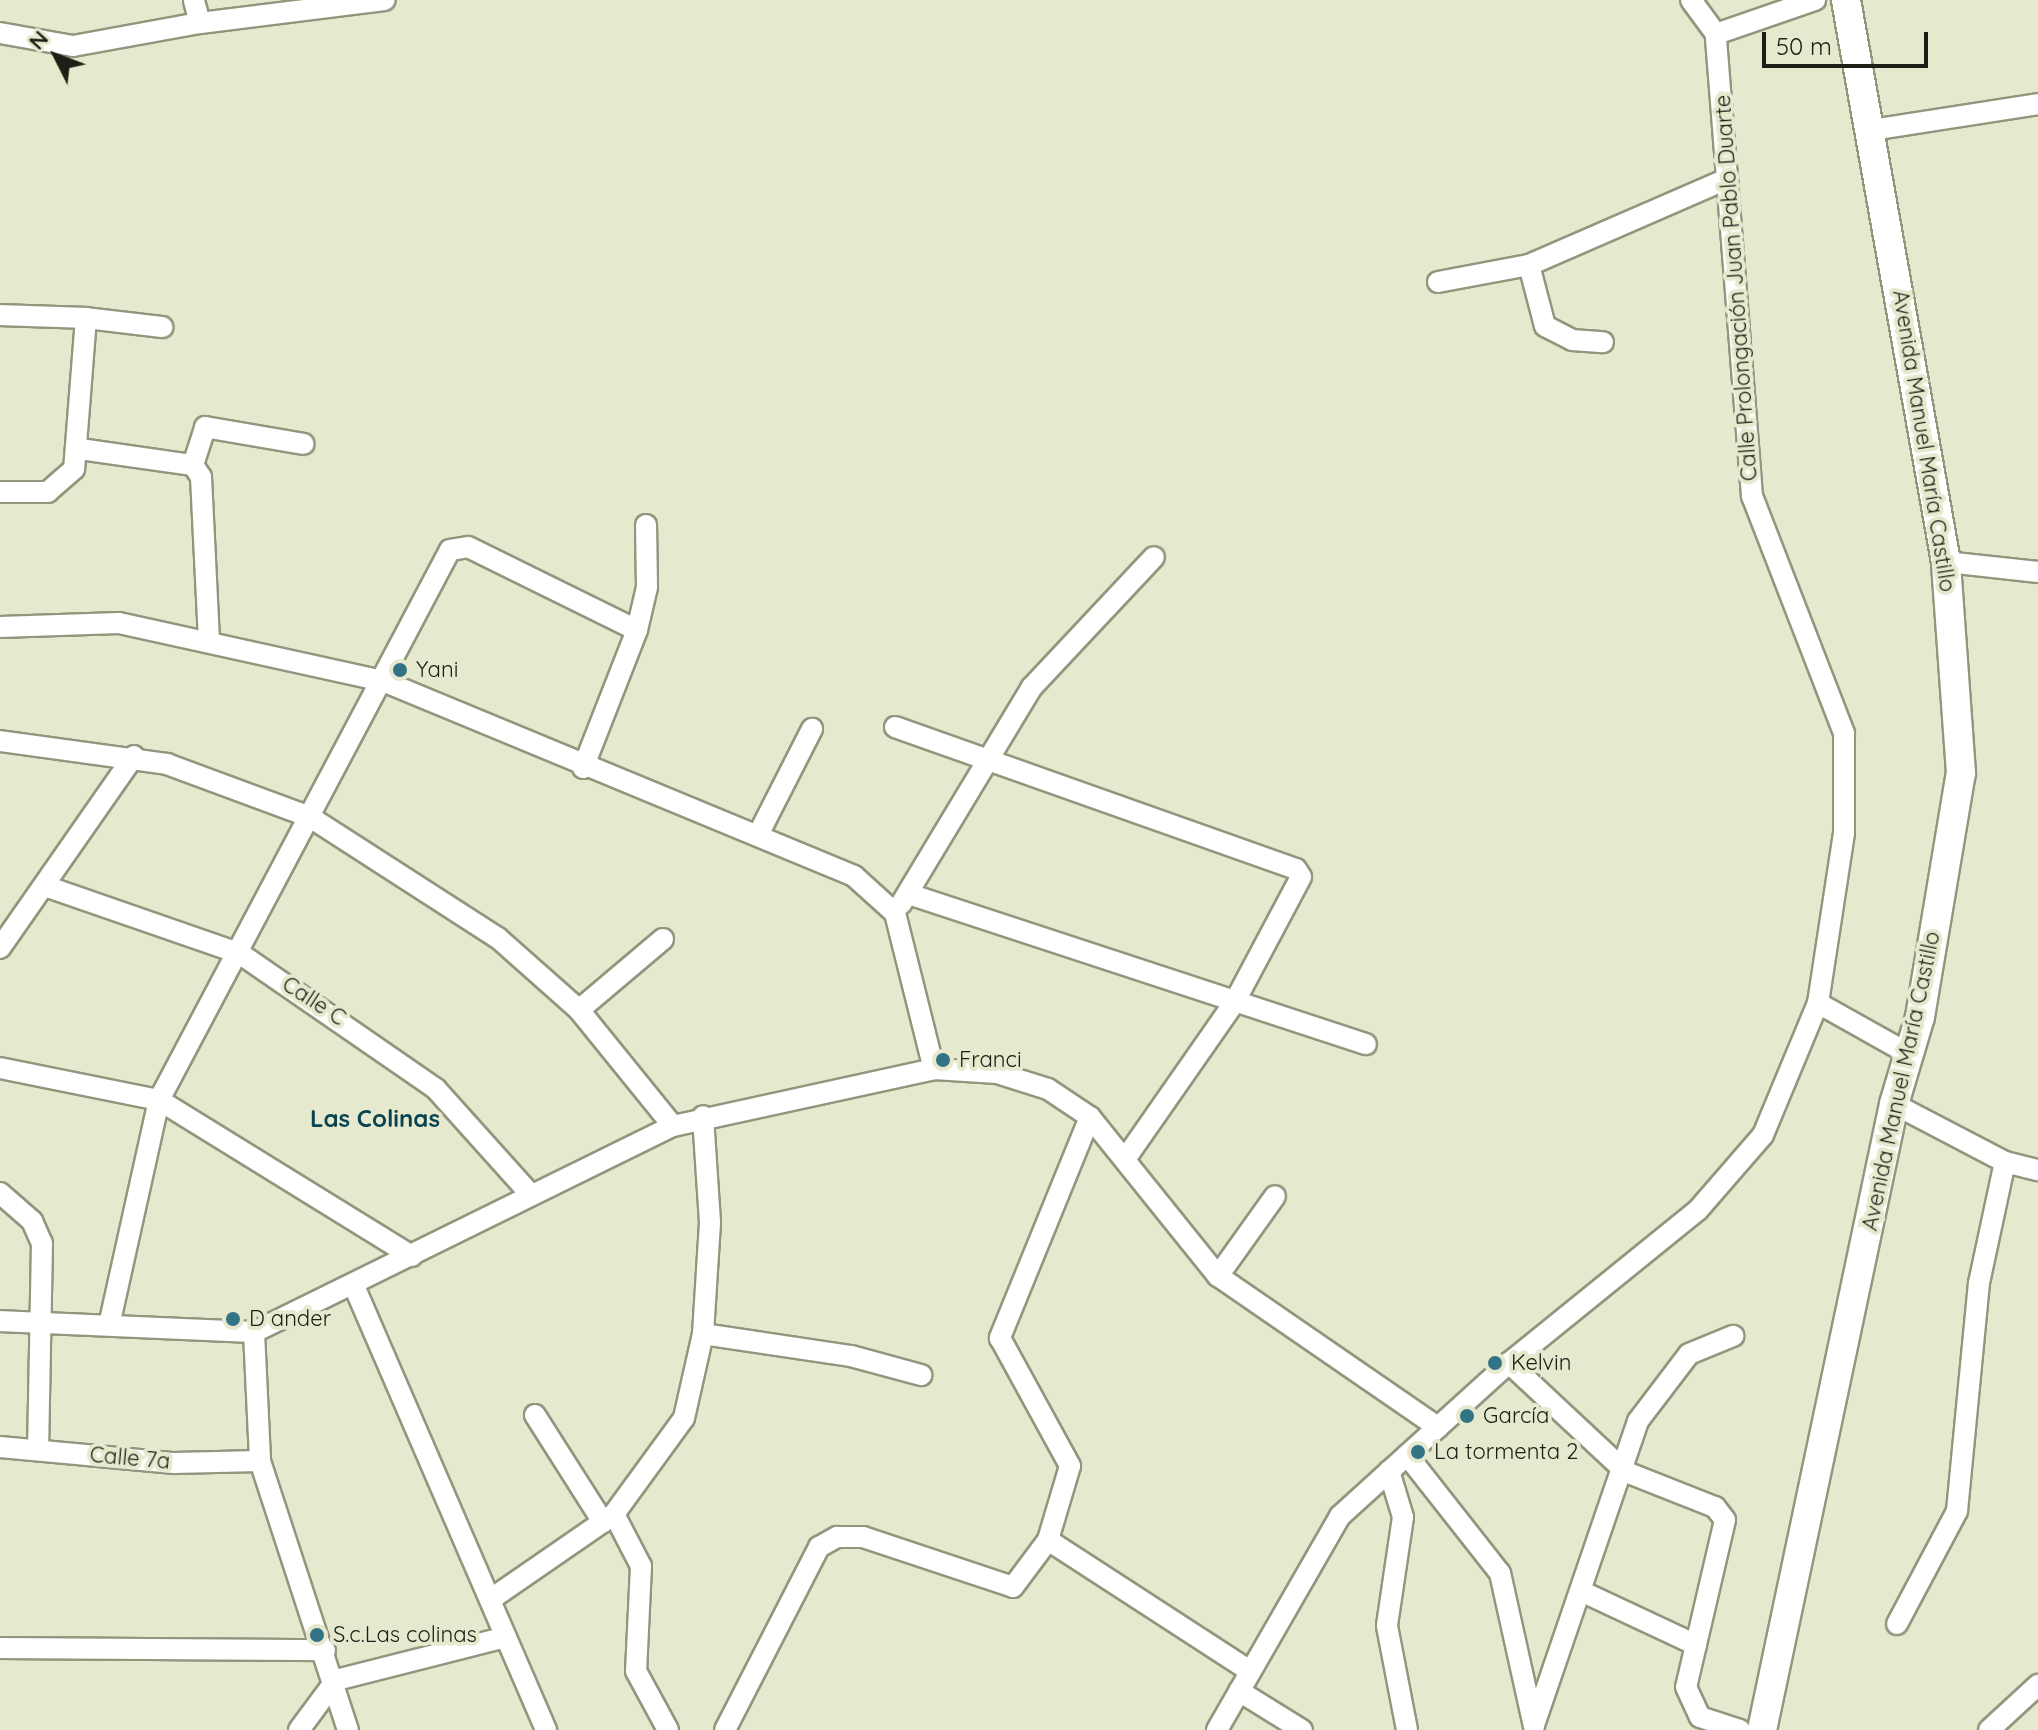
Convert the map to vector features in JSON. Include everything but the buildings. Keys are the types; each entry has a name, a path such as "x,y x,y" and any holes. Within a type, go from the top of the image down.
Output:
{"street":[{"path":"194,0 200,23"},
{"path":"0,33 73,46 200,23 385,0"},
{"path":"1691,0 1716,34 1815,0"},
{"name":"Avenida Manuel María Castillo","path":"1762,1730 1894,1104 1909,1054 1961,773 1946,562 1846,0"},
{"name":"Calle Prolongación Juan Pablo Duarte","path":"1217,1730 1340,1516 1509,1363 1698,1210 1763,1135 1818,1003 1844,833 1844,733 1752,496 1716,34"},
{"path":"1871,130 2038,104"},
{"path":"1438,282 1529,265 1727,179"},
{"path":"1529,265 1545,326 1572,340 1603,342"},
{"path":"0,315 86,318 162,327"},
{"path":"0,492 62,485 80,449 86,318"},
{"path":"193,465 205,427 304,444"},
{"path":"80,449 193,465 201,477 209,638"},
{"path":"583,768 637,630 647,587 646,525"},
{"path":"110,1321 159,1100 450,550 468,547 637,630"},
{"path":"895,913 991,761 1032,687 1154,557"},
{"path":"1946,562 2036,567"},
{"path":"0,627 119,623 209,638 383,681 583,768 759,833 854,876 895,913 934,1069"},
{"path":"895,727 1296,869 1301,877 1292,900 1234,1003 1126,1158"},
{"path":"759,833 812,729"},
{"path":"0,741 134,756 310,817 422,884 579,1010 673,1126"},
{"path":"0,948 134,756"},
{"name":"Calle C","path":"45,886 239,953 436,1089 531,1195"},
{"path":"909,894 1366,1044"},
{"path":"579,1010 663,939"},
{"path":"1818,1003 1909,1054"},
{"path":"0,1068 159,1100 412,1256"},
{"path":"0,1321 110,1321 254,1332 354,1286 673,1126 703,1116 934,1069 997,1073 1048,1089 1090,1117 1218,1276 1438,1427"},
{"path":"1894,1104 2005,1162 2038,1170"},
{"path":"491,1599 608,1518 684,1418 703,1334 710,1222 703,1116"},
{"path":"725,1730 808,1567 828,1542 863,1537 1013,1587 1048,1540 1070,1466 1000,1338 1090,1117"},
{"path":"1897,1624 1957,1511 1979,1283 2005,1162"},
{"path":"0,1193 39,1230 38,1449"},
{"path":"1218,1276 1275,1196"},
{"path":"354,1286 546,1730"},
{"path":"254,1332 260,1461 336,1680 348,1730"},
{"path":"703,1334 851,1356 921,1375"},
{"path":"1534,1728 1626,1472 1638,1421 1655,1391 1689,1354 1733,1336"},
{"path":"1509,1363 1626,1472 1715,1507 1725,1520 1686,1687 1691,1705 1700,1717 1740,1730"},
{"path":"535,1415 641,1566 636,1671 668,1730"},
{"name":"Calle 7a","path":"0,1447 174,1463 260,1461"},
{"path":"1407,1455 1500,1573 1534,1728"},
{"path":"1389,1471 1403,1517 1387,1626 1407,1730"},
{"path":"1048,1540 1250,1671"},
{"path":"1583,1592 1696,1645"},
{"path":"299,1730 336,1680 506,1637"},
{"path":"0,1648 325,1650"},
{"path":"1989,1730 2038,1685"},
{"path":"1239,1691 1302,1730"}],"place":[{"name":"Yani","path":"400,670"},
{"name":"Franci","path":"943,1060"},
{"name":"D ander","path":"233,1319"},
{"name":"Kelvin","path":"1495,1363"},
{"name":"García","path":"1467,1416"},
{"name":"La tormenta 2","path":"1418,1452"},
{"name":"S.c.Las colinas","path":"317,1635"}],"district":[{"name":"Las Colinas","path":"375,1119"}]}
